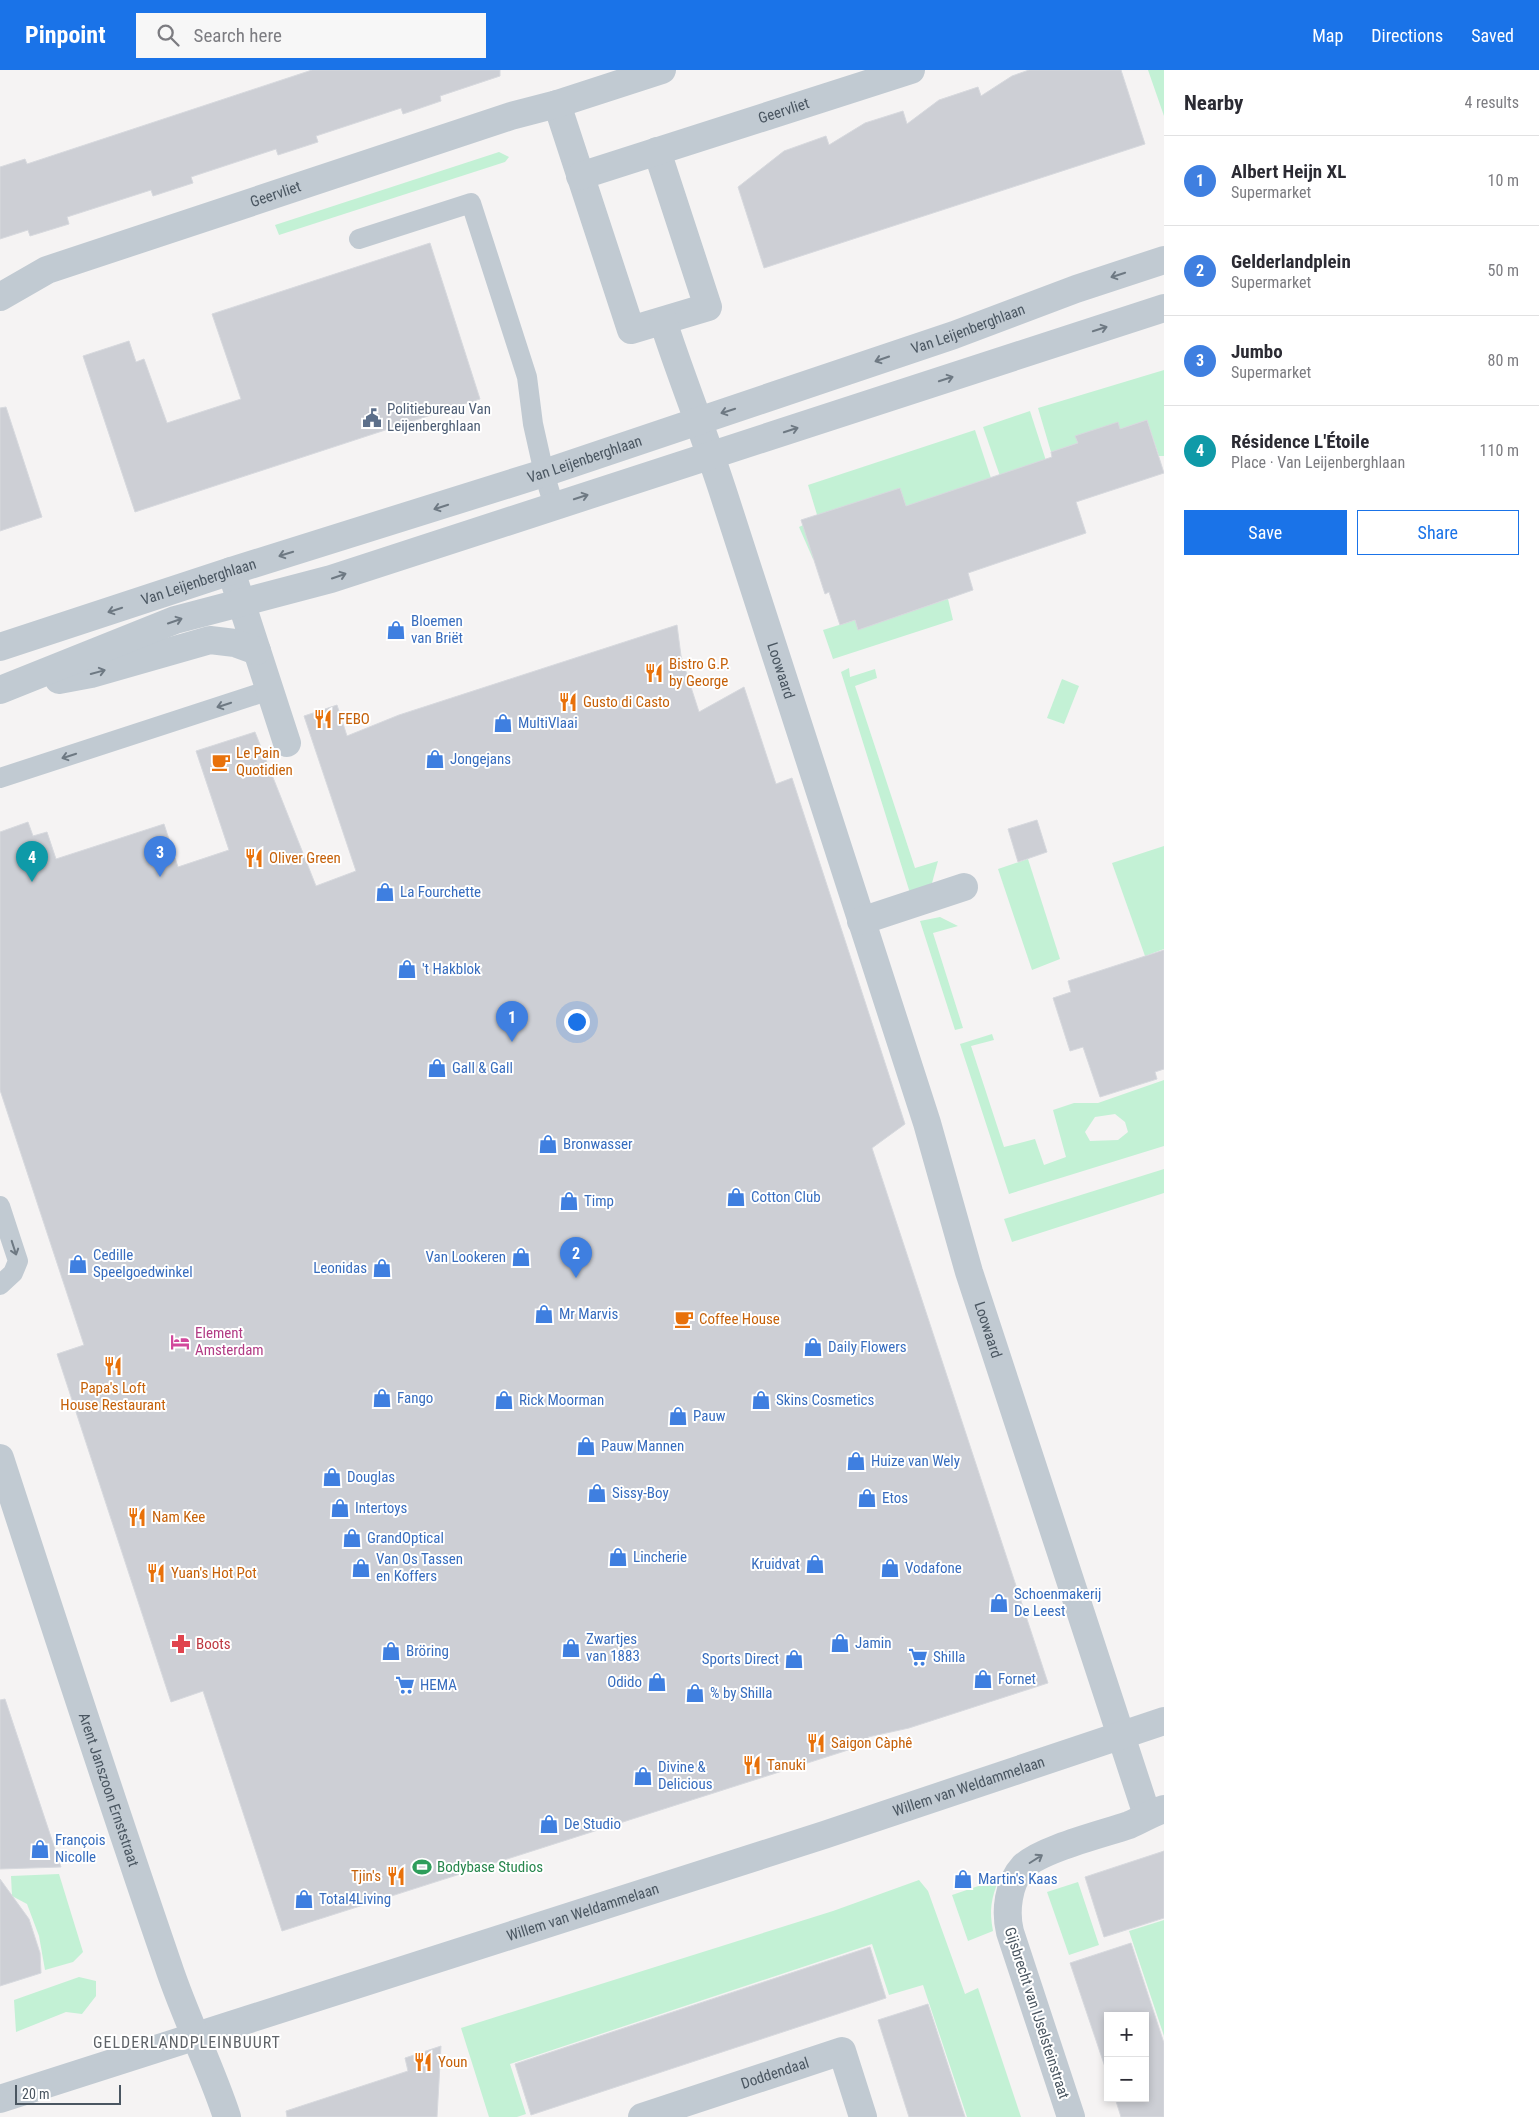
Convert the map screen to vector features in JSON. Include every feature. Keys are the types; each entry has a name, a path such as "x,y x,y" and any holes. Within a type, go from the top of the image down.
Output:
{"street":[{"name":"Geervliet","path":"0,297 47,270 511,116 557,104 662,70"},
{"name":"Geervliet","path":"580,176 911,70"},
{"path":"557,104 631,330 708,307 657,151"},
{"name":"Van Leijenberghlaan","path":"0,647 544,473 945,338 1076,289 1164,260"},
{"name":"Van Leijenberghlaan","path":"8,688 175,620 331,579 1164,308"},
{"path":"663,321 684,388 700,420"},
{"name":"Loowaard","path":"700,420 927,1123 969,1272 1120,1735 1156,1812"},
{"path":"232,572 287,742"},
{"name":"Van Leijenberghlaan","path":"8,688 91,674 210,640 235,643 257,651"},
{"path":"861,921 964,887"},
{"name":"Arent Janszoon Ernststraat","path":"0,1458 171,1976 219,2093 226,2117"},
{"name":"Willem van Weldammelaan","path":"0,2099 194,2035 824,1835 1164,1721"},
{"name":"Gijsbrecht van IJselsteinstraat","path":"1071,2117 1010,1932 1007,1909 1011,1890 1023,1867 1046,1853 1132,1824 1156,1812"},
{"name":"Doddendaal","path":"642,2117 842,2050 863,2117"}],"lane":[{"path":"359,239 472,203 527,377 533,424 544,473 554,506"},
{"path":"0,778 270,690"},
{"path":"0,1206 18,1261 13,1273 0,1285"}],"green space":[{"path":"1148,70 1164,70 1164,116"},
{"path":"499,152 509,157 505,162 279,235 275,225"},
{"path":"1164,370 1164,456 1159,456 1147,420 1051,452 1038,408"},
{"path":"1030,411 1049,470 1000,476 983,427"},
{"path":"975,430 991,478 940,497 813,559 799,527 818,518 808,485"},
{"path":"948,599 953,620 833,659 823,630 855,620 858,629"},
{"path":"849,668 850,677 875,669 877,678 855,686 915,868 938,861 932,883 910,893 841,672"},
{"path":"1062,679 1079,686 1064,724 1047,718"},
{"path":"1164,846 1164,949 1145,956 1112,863"},
{"path":"1028,859 1060,959 1032,970 998,869"},
{"path":"940,917 958,926 933,933 963,1028 955,1030 920,921"},
{"path":"992,1034 994,1040 971,1046 1004,1147 1035,1139 1044,1165 1066,1157 1053,1110 1074,1103 1098,1103 1164,1080 1164,1146 1009,1194 960,1044","holes":["1115,1114 1125,1122 1128,1132 1118,1140 1090,1141 1085,1132 1095,1117"]},
{"path":"1164,1169 1164,1193 1012,1242 1004,1219"},
{"path":"59,1874 83,1952 73,1962 45,1970 39,1936 27,1904 12,1896 11,1876"},
{"path":"999,1879 991,1905 993,1931 968,1941 952,1895"},
{"path":"919,1880 928,1891 965,1994 978,1988 1021,2117 967,2117 923,1985 889,1995 872,1944 510,2064 526,2114 517,2117 489,2117 461,2028 833,1911"},
{"path":"1078,1882 1099,1945 1069,1955 1047,1892"},
{"path":"1164,1920 1164,2036 1129,1931"},
{"path":"79,1977 96,1981 96,1996 82,2014 66,2012 16,2032 14,2000"}],"building":[{"path":"312,70 500,70 500,76 440,96 441,101 403,114 401,108 316,136 318,142 278,155 276,149 191,177 193,183 153,196 151,190 67,217 69,224 30,236 28,230 0,239 0,167 25,159 27,164"},
{"path":"1029,70 1121,70 1145,144 764,268 738,187 784,151 826,136 829,145 865,123 903,111 907,124 939,100 978,87 981,96 1012,76"},
{"path":"430,243 480,399 135,512 83,356 129,341 136,362 144,359 167,423 241,399 212,314"},
{"path":"6,407 42,517 0,531 0,408"},
{"path":"1147,420 1164,473 1076,502 1086,533 968,573 973,590 858,630 855,620 840,625 829,592 825,594 801,520 900,488 906,506 1052,457 1051,452 1078,443 1075,436 1118,422 1120,429"},
{"path":"677,625 681,656 699,712 744,687 776,784 792,778 905,1124 872,1148 1048,1683 909,1728 868,1737 870,1743 282,1931 203,1691 171,1702 57,1354 84,1345 0,1090 0,832 28,822 33,836 47,832 56,859 164,824 178,867 229,850 196,751 255,732 316,886 356,871 304,716 337,705 347,736 399,715"},
{"path":"1037,820 1047,852 1018,862 1008,829"},
{"path":"1164,950 1164,1069 1155,1072 1157,1079 1100,1097 1083,1047 1070,1051 1053,998 1071,992 1068,981"},
{"path":"5,1699 61,1867 0,1869 0,1700"},
{"path":"1164,1851 1164,1918 1104,1937 1085,1877"},
{"path":"0,1879 29,1919 40,1953 41,1973 0,1986"},
{"path":"1131,1943 1164,2043 1164,2117 1121,2117 1116,2102 1149,2102 1149,2012 1104,2012 1104,2064 1070,1963"},
{"path":"870,1947 886,1998 531,2115 515,2064"},
{"path":"928,2004 965,2117 909,2117 878,2020"},
{"path":"441,2046 437,2117 287,2117 286,2111 408,2071 405,2058"}],"place":[{"name":"Politiebureau Van Leijenberghlaan","path":"372,418"},
{"name":"Bloemen van Briët","path":"396,630"},
{"name":"Bistro G.P. by George","path":"654,673"},
{"name":"Gusto di Casto","path":"568,702"},
{"name":"FEBO","path":"323,719"},
{"name":"MultiVlaai","path":"503,723"},
{"name":"Jongejans","path":"435,759"},
{"name":"Le Pain Quotidien","path":"221,762"},
{"name":"Oliver Green","path":"254,858"},
{"name":"Jumbo","path":"160,877"},
{"name":"Résidence L'Étoile","path":"32,882"},
{"name":"La Fourchette","path":"385,892"},
{"name":"'t Hakblok","path":"407,969"},
{"name":"Albert Heijn XL","path":"512,1042"},
{"name":"Gall & Gall","path":"437,1068"},
{"name":"Bronwasser","path":"548,1144"},
{"name":"Cotton Club","path":"736,1197"},
{"name":"Timp","path":"569,1201"},
{"name":"Van Lookeren","path":"521,1257"},
{"name":"Cedille Speelgoedwinkel","path":"78,1264"},
{"name":"Leonidas","path":"382,1268"},
{"name":"Gelderlandplein","path":"576,1278"},
{"name":"Mr Marvis","path":"544,1314"},
{"name":"Coffee House","path":"684,1319"},
{"name":"Element Amsterdam","path":"180,1342"},
{"name":"Daily Flowers","path":"813,1347"},
{"name":"Papa's Loft House Restaurant","path":"113,1366"},
{"name":"Fango","path":"382,1398"},
{"name":"Rick Moorman","path":"504,1400"},
{"name":"Skins Cosmetics","path":"761,1400"},
{"name":"Pauw","path":"678,1416"},
{"name":"Pauw Mannen","path":"586,1446"},
{"name":"Huize van Wely","path":"856,1461"},
{"name":"Douglas","path":"332,1477"},
{"name":"Sissy-Boy","path":"597,1493"},
{"name":"Etos","path":"867,1498"},
{"name":"Intertoys","path":"340,1508"},
{"name":"Nam Kee","path":"137,1517"},
{"name":"GrandOptical","path":"352,1538"},
{"name":"Lincherie","path":"618,1557"},
{"name":"Kruidvat","path":"815,1564"},
{"name":"Van Os Tassen en Koffers","path":"361,1568"},
{"name":"Vodafone","path":"890,1568"},
{"name":"Yuan's Hot Pot","path":"156,1573"},
{"name":"Schoenmakerij De Leest","path":"999,1603"},
{"name":"Jamin","path":"840,1643"},
{"name":"Boots","path":"181,1644"},
{"name":"Zwartjes van 1883","path":"571,1648"},
{"name":"Bröring","path":"391,1651"},
{"name":"Shilla","path":"918,1657"},
{"name":"Sports Direct","path":"794,1659"},
{"name":"Fornet","path":"983,1679"},
{"name":"Odido","path":"657,1682"},
{"name":"HEMA","path":"405,1685"},
{"name":"% by Shilla","path":"695,1693"},
{"name":"Saigon Càphê","path":"816,1743"},
{"name":"Tanuki","path":"752,1765"},
{"name":"Divine & Delicious","path":"643,1776"},
{"name":"De Studio","path":"549,1824"},
{"name":"François Nicolle","path":"40,1849"},
{"name":"Bodybase Studios","path":"422,1867"},
{"name":"Tjin's","path":"396,1876"},
{"name":"Martin's Kaas","path":"963,1879"},
{"name":"Total4Living","path":"304,1899"},
{"name":"Youn","path":"423,2062"}],"district":[{"name":"GELDERLANDPLEINBUURT","path":"187,2042"}]}
